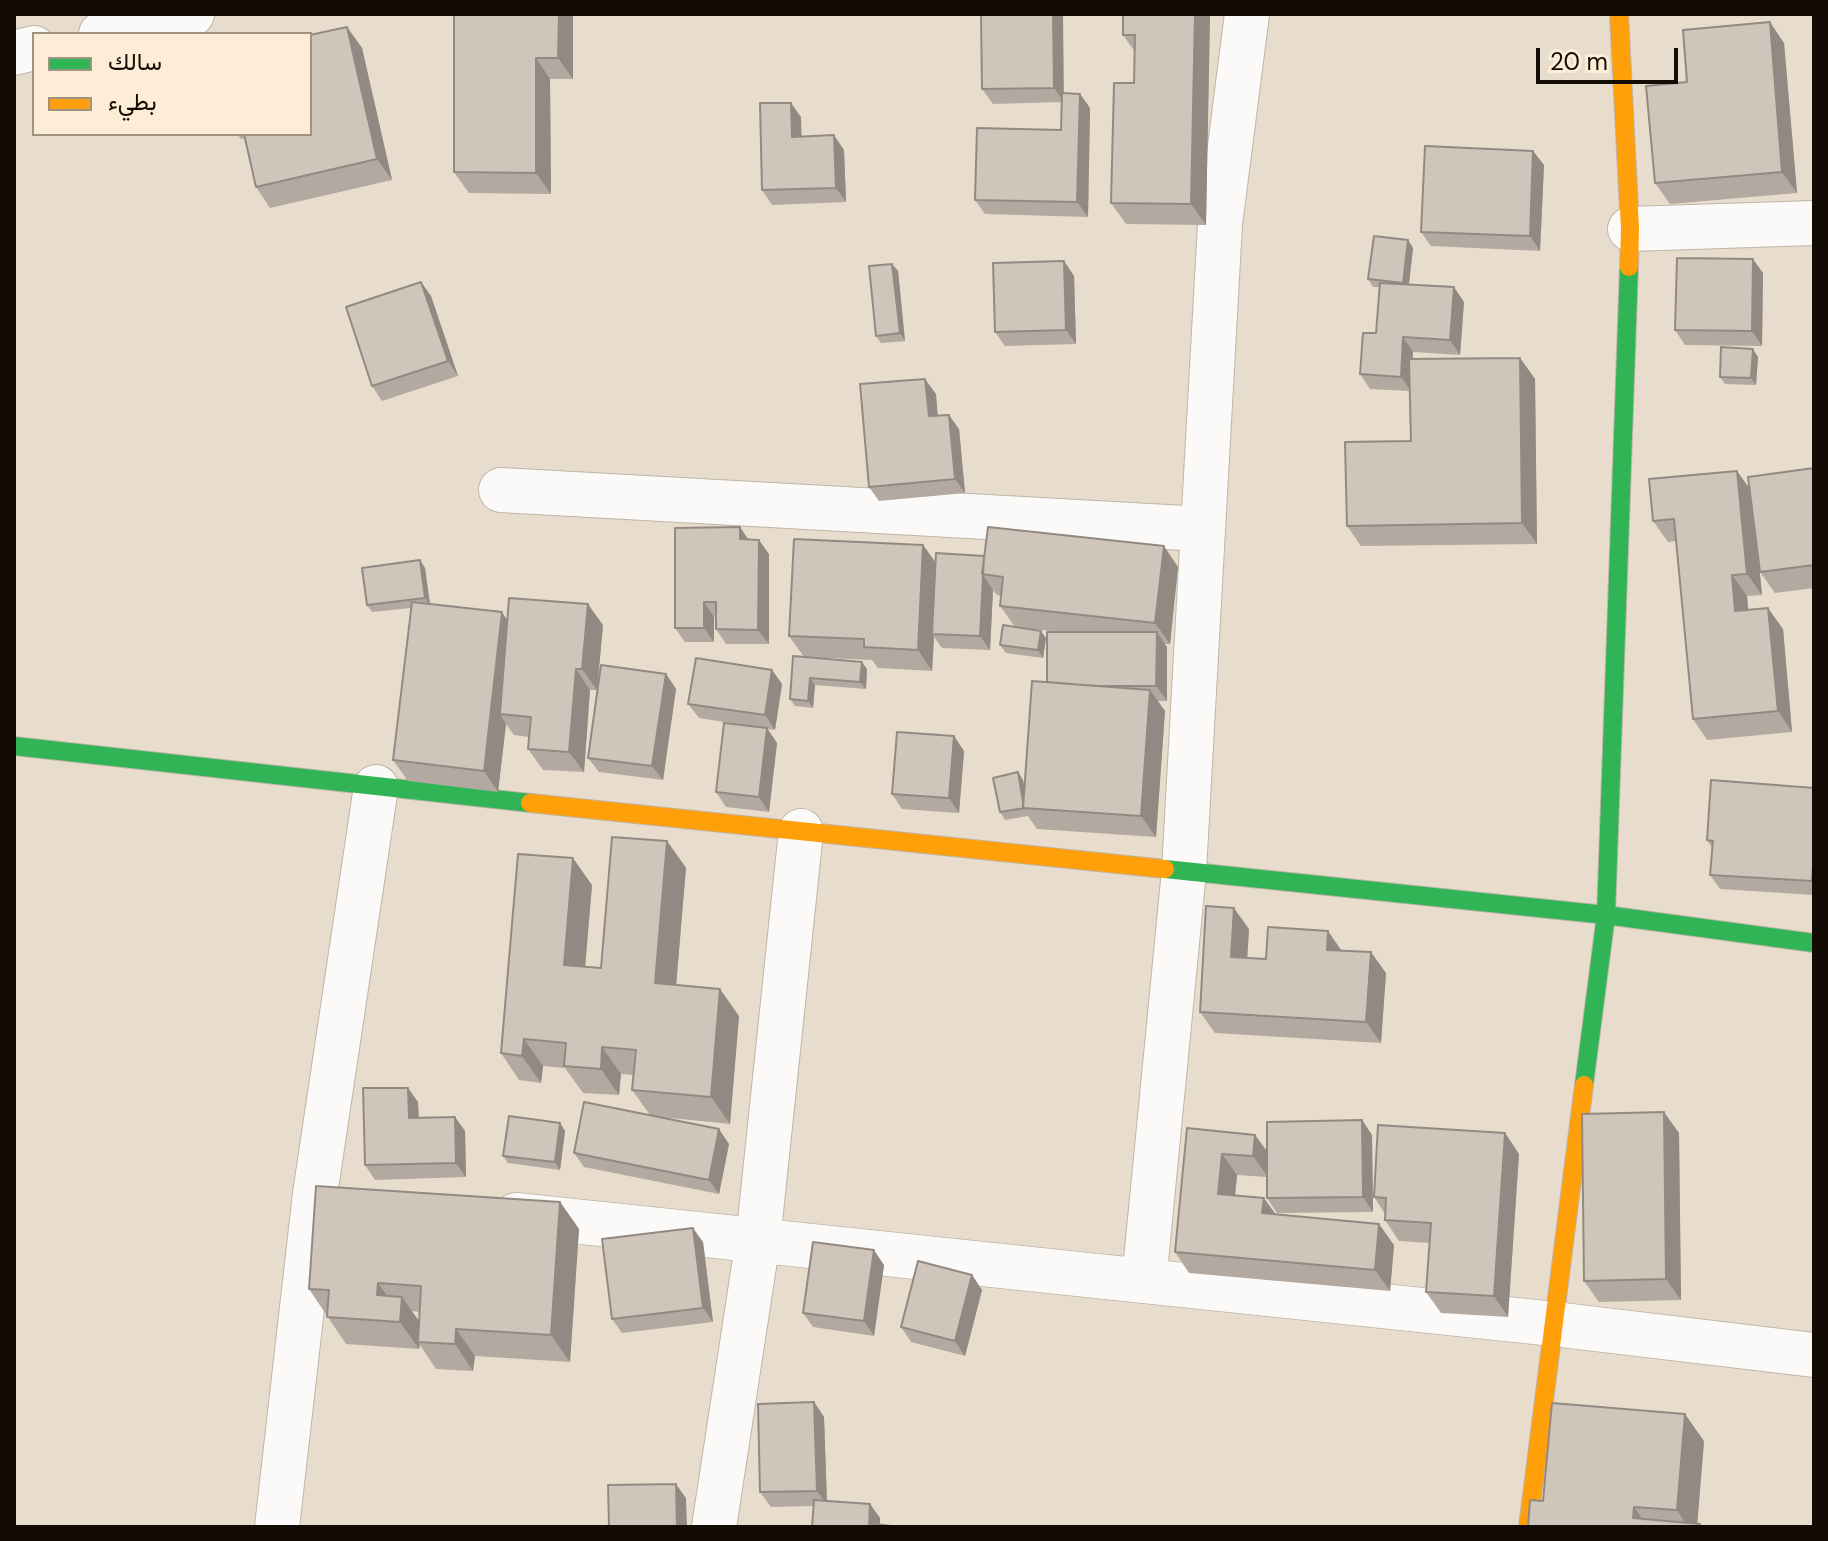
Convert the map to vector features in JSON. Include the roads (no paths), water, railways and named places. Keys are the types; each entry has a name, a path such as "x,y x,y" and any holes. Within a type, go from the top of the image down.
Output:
{"street":[{"path":"110,32 192,14"},
{"path":"1144,1281 1184,871 1220,224 1247,14"},
{"path":"1528,1527 1606,915 1630,229 1619,14"},
{"path":"1630,229 1814,223"},
{"path":"501,490 1203,529"},
{"path":"14,746 376,787 1606,915 1814,943"},
{"path":"277,1527 331,1195 376,787"},
{"path":"714,1527 758,1240 801,831"},
{"path":"473,1210 1554,1324 1814,1355"}]}
